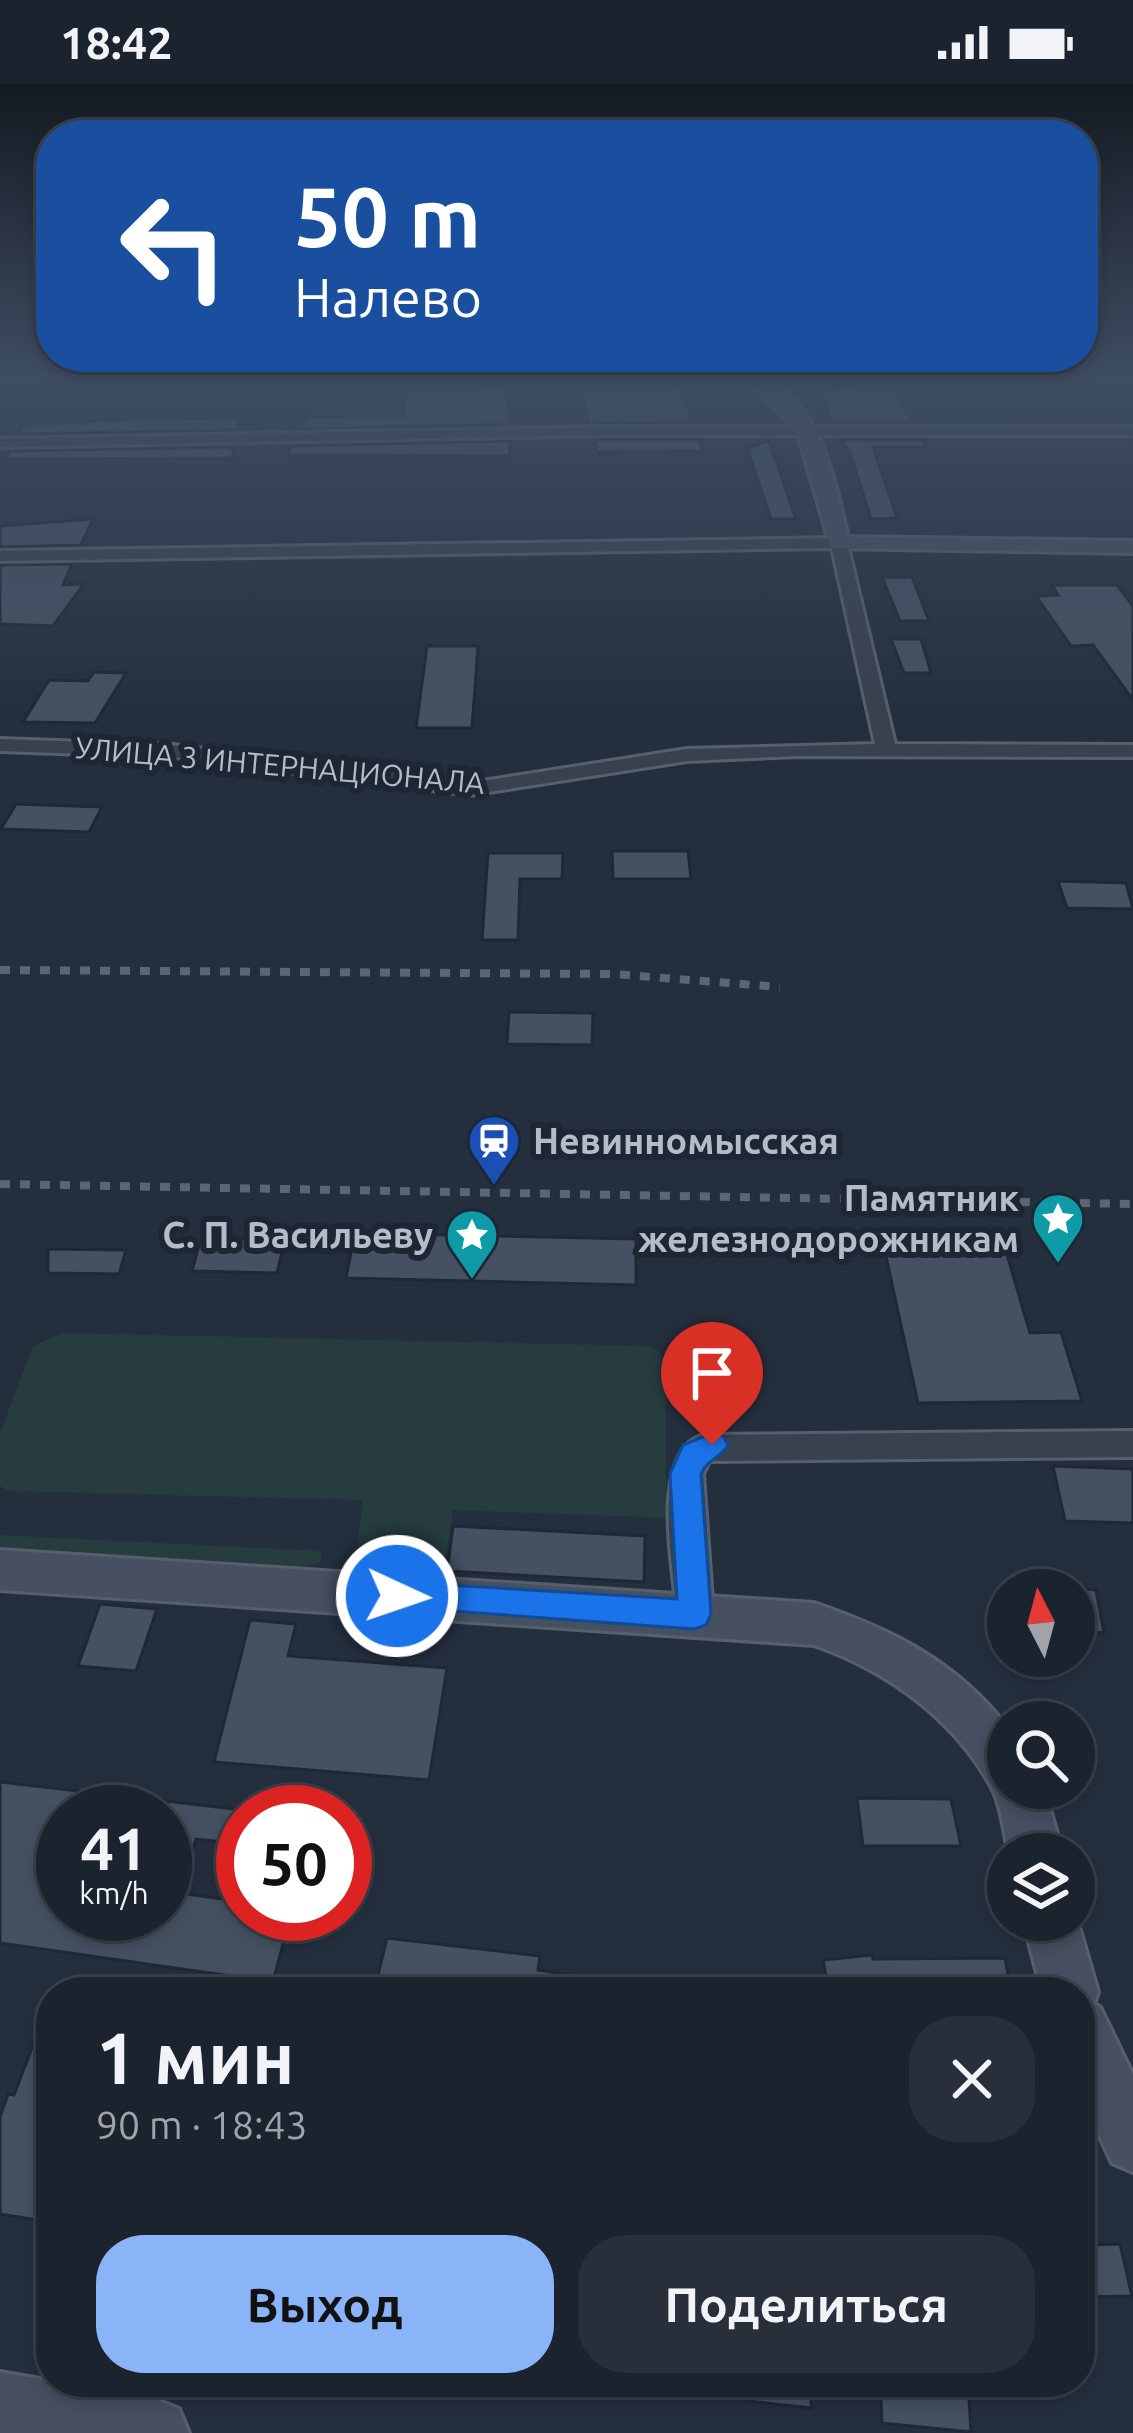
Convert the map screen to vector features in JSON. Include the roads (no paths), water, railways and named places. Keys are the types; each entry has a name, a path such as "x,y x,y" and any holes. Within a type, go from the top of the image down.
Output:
{"street":[{"path":"825,490 887,752"},
{"path":"0,556 839,543 1133,547"},
{"name":"УЛИЦА 3 ИНТЕРНАЦИОНАЛА","path":"0,745 172,752 470,788 687,755 1133,751"},
{"path":"694,1614 686,1474 694,1454 703,1448 1133,1444"},
{"path":"0,1570 814,1624 878,1644 943,1689 976,1720 987,1738"},
{"path":"1057,1941 1066,1977"},
{"path":"1095,2060 1133,2142"},
{"path":"0,2406 155,2433"}],"railway":[{"path":"0,970 613,974 780,987"},
{"path":"0,1184 1133,1204"}],"place":[{"name":"Невинномысская","path":"494,1187"},
{"name":"Памятник железнодорожникам","path":"1058,1265"},
{"name":"С. П. Васильеву","path":"472,1281"}]}
